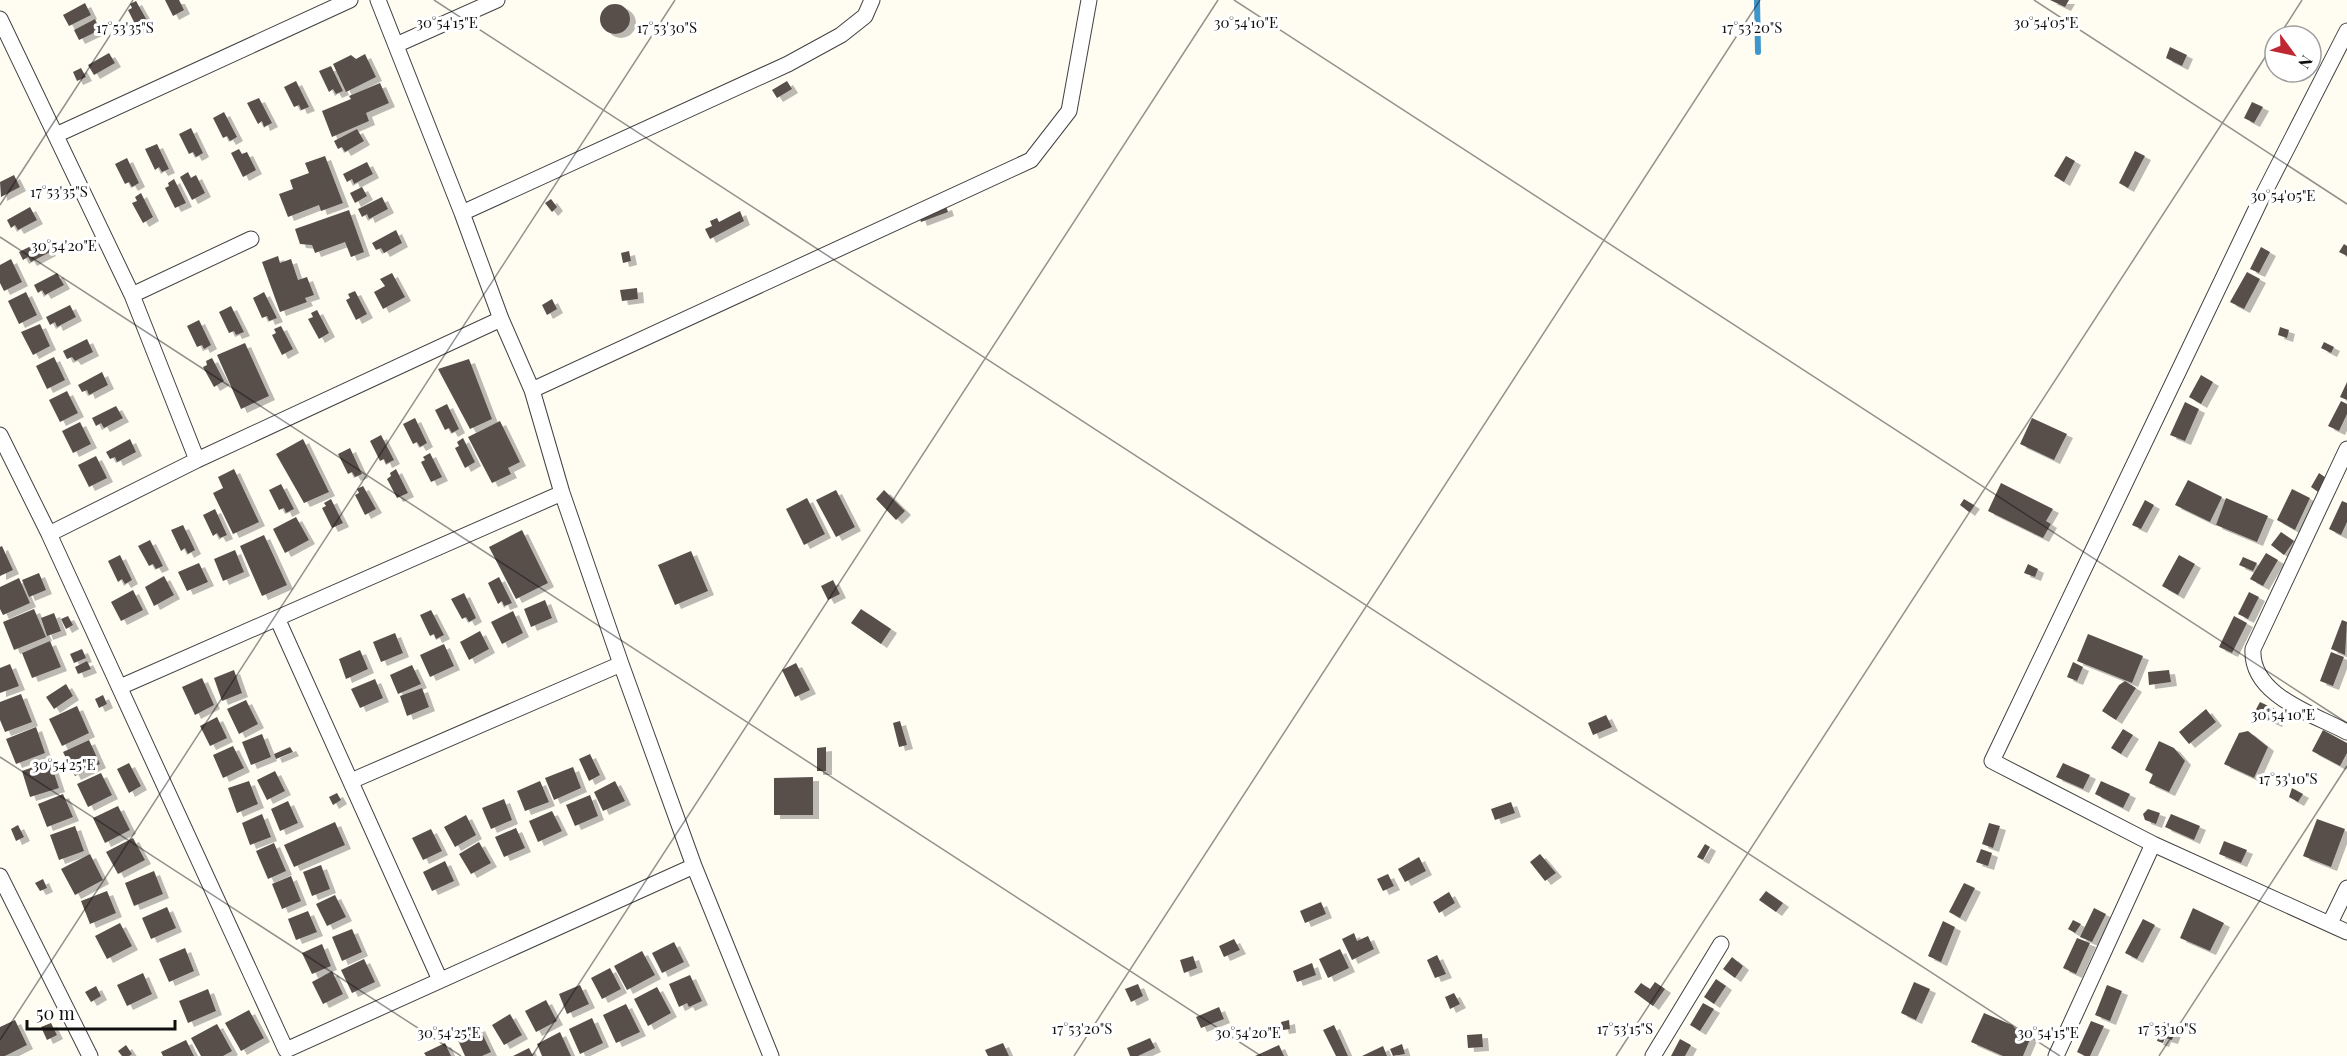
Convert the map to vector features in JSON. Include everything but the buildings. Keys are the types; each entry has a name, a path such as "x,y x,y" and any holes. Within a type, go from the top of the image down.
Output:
{"street":[{"path":"56,135 350,0"},
{"path":"378,0 501,319 532,390 562,493 621,664 694,866 771,1056"},
{"path":"396,45 497,0"},
{"path":"462,213 788,64 841,35 865,16 873,0"},
{"path":"532,390 1031,160 1069,111 1089,0"},
{"path":"0,19 132,295 197,460"},
{"path":"2347,31 2250,222 1992,761 2153,844 2347,932"},
{"path":"132,295 251,239"},
{"path":"49,534 197,460 501,319"},
{"path":"0,435 120,687 286,1053 440,980 694,866"},
{"path":"2347,449 2253,649 2252,661 2256,673 2266,687 2280,698 2347,732"},
{"path":"120,687 562,493"},
{"path":"277,618 440,980"},
{"path":"351,782 621,664"},
{"path":"2056,1056 2153,844"},
{"path":"0,876 90,1056"},
{"path":"2330,923 2347,888"},
{"path":"1653,1056 1721,944"}],"waterway":[{"path":"1757,0 1758,52"}]}
